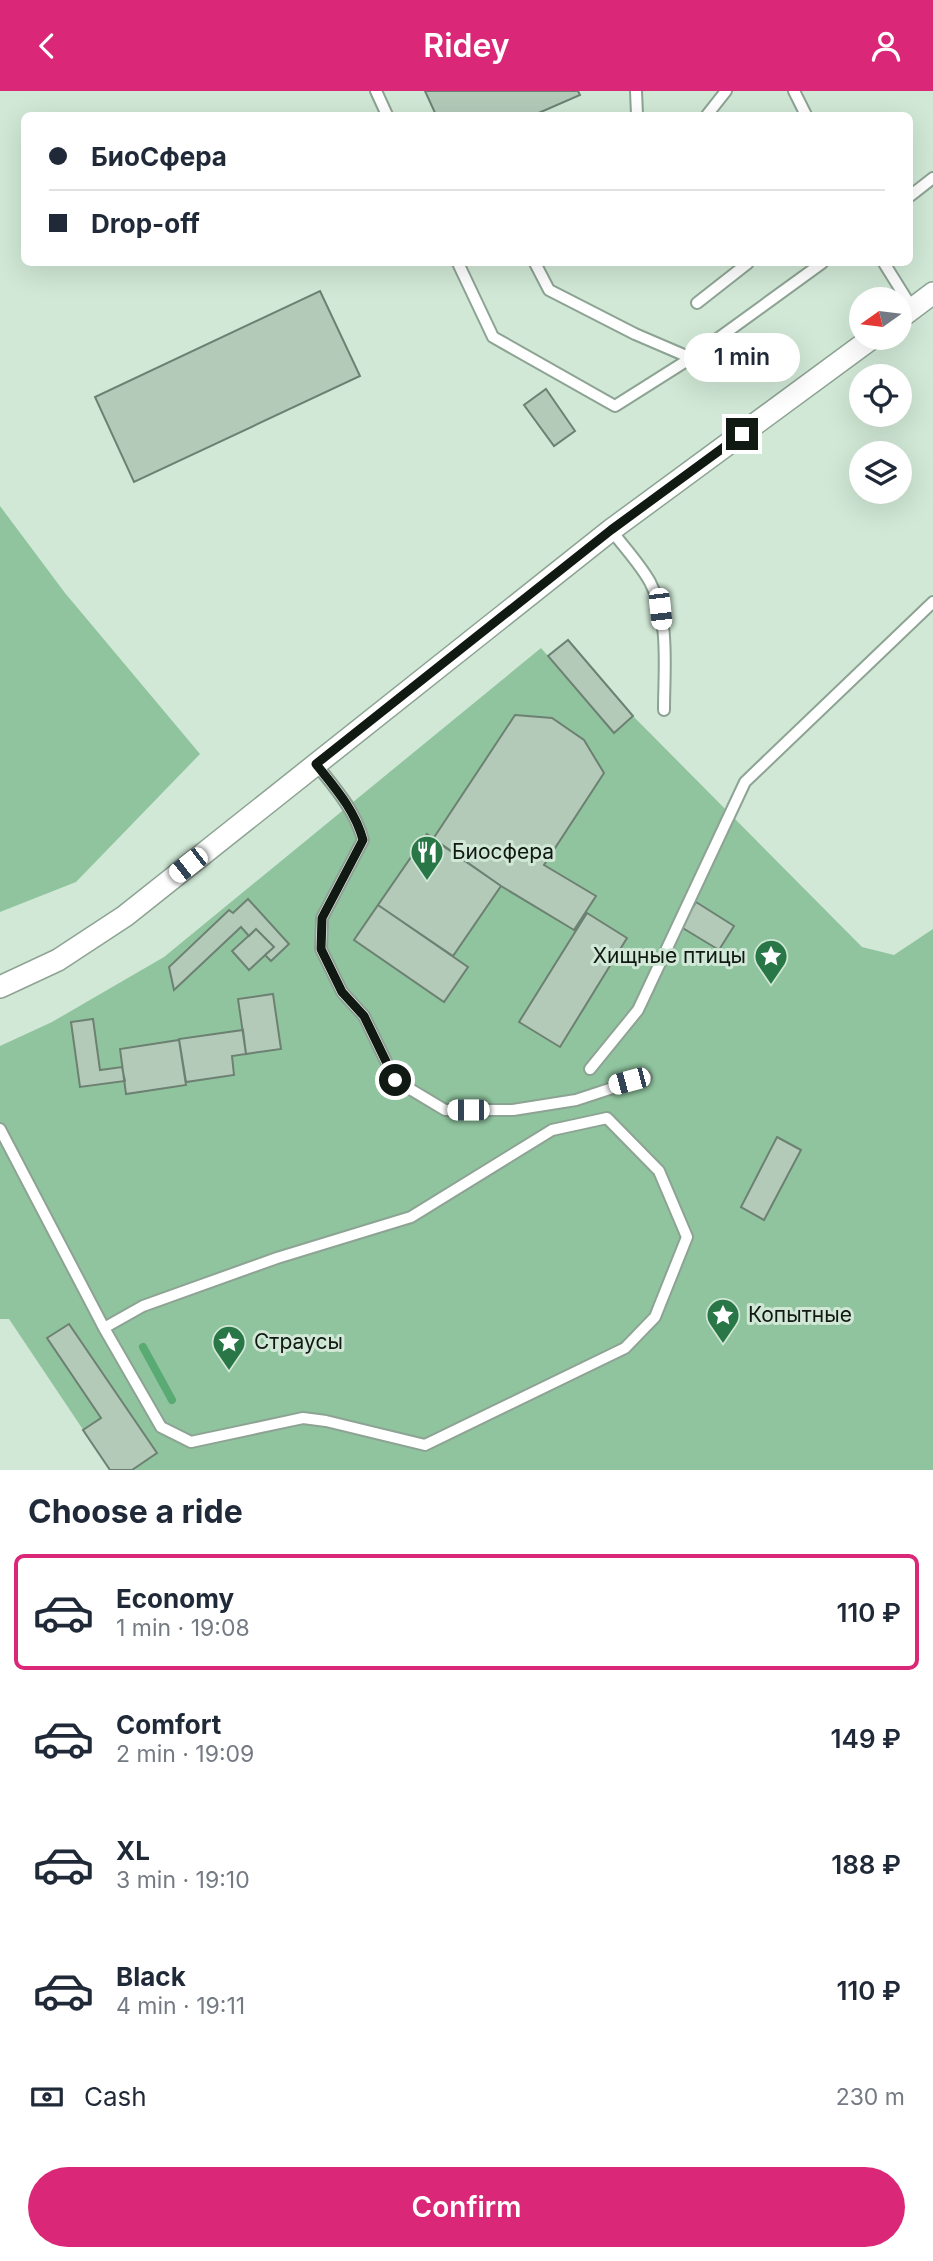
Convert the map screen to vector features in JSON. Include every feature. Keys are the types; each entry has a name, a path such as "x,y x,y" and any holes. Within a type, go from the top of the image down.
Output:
{"street":[{"path":"912,309 933,293"},
{"path":"0,987 58,960 125,916 611,530 856,350"}],"lane":[{"path":"376,91 386,112"},
{"path":"636,91 637,112"},
{"path":"709,112 726,91"},
{"path":"794,91 804,112"},
{"path":"913,194 933,179"},
{"path":"458,266 493,337 615,406 691,358 818,266"},
{"path":"537,266 549,290 635,334 691,358"},
{"path":"697,303 744,266"},
{"path":"885,266 895,287"},
{"path":"611,530 650,582 660,609 664,710"},
{"path":"590,1069 638,1010 744,782 933,602"},
{"path":"316,764 349,807 363,840 322,918 321,949 342,992 364,1016 395,1080 445,1110 513,1110 576,1100 646,1077"},
{"path":"0,1129 104,1328 161,1427 191,1442 303,1418 425,1445 625,1348 655,1317 687,1237 659,1171 607,1118 552,1130 411,1217 277,1258 155,1301 104,1328"}],"green space":[{"path":"0,506 65,593 200,754 76,882 0,912"},
{"path":"568,640 633,716 862,947 894,955 933,929 933,1470 110,1470 9,1319 0,1319 0,1046 52,1022 164,957 541,648 548,656"}],"building":[{"path":"425,91 578,91 580,95 541,112 435,112"},
{"path":"320,291 360,376 134,482 95,397"},
{"path":"546,389 575,431 554,446 524,405"},
{"path":"568,640 633,716 614,733 548,656"},
{"path":"515,715 552,718 584,740 604,773 544,865 596,896 574,930 501,886 433,839"},
{"path":"427,834 501,886 453,956 378,905"},
{"path":"248,899 289,944 271,961 265,955 274,947 256,929 249,936 241,927 174,990 169,967 229,910 233,913"},
{"path":"696,902 734,926 719,950 681,927"},
{"path":"378,905 468,967 444,1002 354,940"},
{"path":"587,913 627,938 560,1047 519,1022"},
{"path":"256,929 274,947 249,970 232,951"},
{"path":"273,994 281,1049 246,1054 238,999"},
{"path":"93,1019 100,1070 122,1067 125,1081 80,1087 71,1022"},
{"path":"243,1030 246,1054 232,1056 234,1075 186,1082 179,1039"},
{"path":"179,1040 186,1085 126,1094 120,1049"},
{"path":"777,1137 801,1150 764,1220 741,1207"},
{"path":"69,1324 157,1453 132,1470 110,1470 83,1430 101,1418 47,1338"}],"waterway":[{"path":"143,1347 172,1400"}],"place":[{"name":"Биосфера","path":"427,882"},
{"name":"Хищные птицы","path":"771,986"},
{"name":"Копытные","path":"723,1345"},
{"name":"Страусы","path":"229,1372"}],"route":[{"path":"395,1080 364,1016 342,992 321,949 322,918 363,840 349,807 316,764 611,530 742,434"}]}
